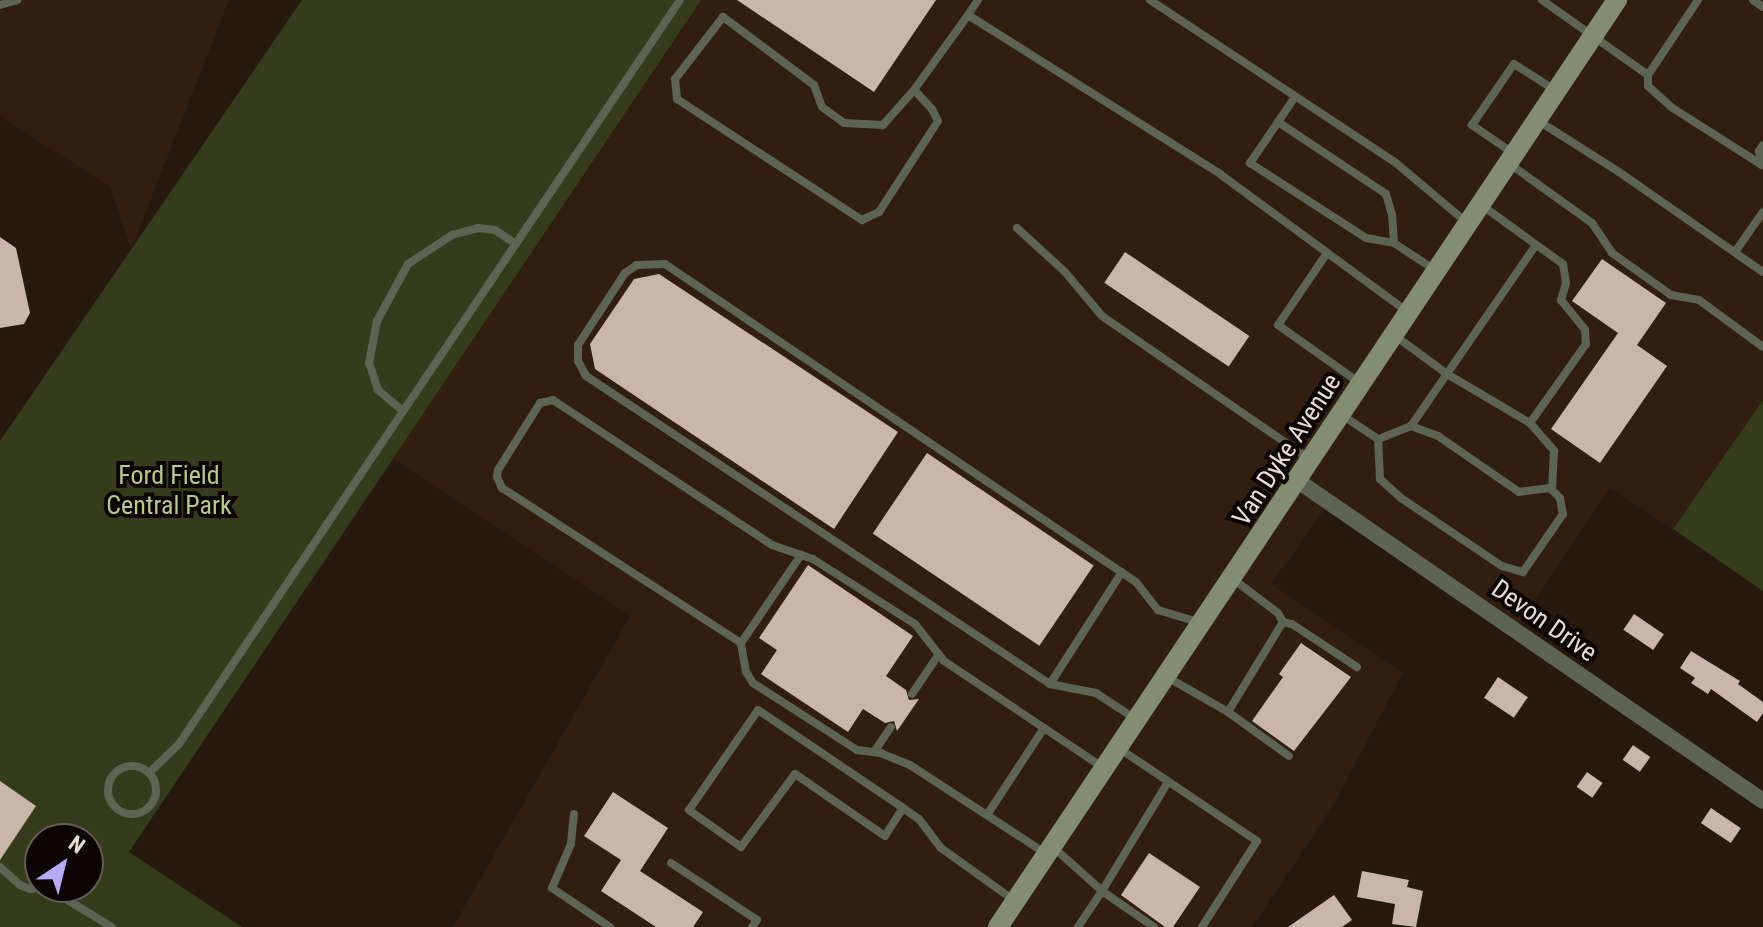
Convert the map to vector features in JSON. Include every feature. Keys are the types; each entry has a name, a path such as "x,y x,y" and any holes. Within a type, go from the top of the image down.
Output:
{"main road":[{"name":"Van Dyke Avenue","path":"998,927 1617,0"}],"street":[{"name":"Devon Drive","path":"1298,481 1763,801"}],"lane":[{"path":"0,5 17,0"},
{"path":"150,772 179,744 680,0"},
{"path":"914,90 932,109 938,121 879,212 862,220 677,99 675,79 723,17 814,85 822,107 844,123 883,125 914,90 978,0"},
{"path":"1150,0 1396,163 1467,223"},
{"path":"1542,0 1648,75"},
{"path":"1698,0 1648,75 1648,86 1671,107 1763,165"},
{"path":"1753,0 1763,7"},
{"path":"968,15 1220,174 1408,312"},
{"path":"1556,91 1514,64 1472,125 1592,223 1612,253 1671,295 1699,300 1763,347"},
{"path":"1295,97 1250,163 1366,238 1394,243 1436,270"},
{"path":"1536,119 1763,272"},
{"path":"1278,122 1386,194 1392,215 1394,243"},
{"path":"1763,145 1759,151 1763,165"},
{"path":"1479,204 1563,264 1566,283 1561,300 1585,330 1586,344 1530,423"},
{"path":"1735,252 1763,212"},
{"path":"403,411 378,390 369,363 377,321 408,264 452,235 478,228 495,230 516,244"},
{"path":"1017,228 1065,272 1102,316 1312,460"},
{"path":"1378,439 1411,426 1536,245"},
{"path":"1327,253 1278,325 1361,384"},
{"path":"1137,720 1096,693 1050,684 586,376 578,361 578,345 625,273 637,265 653,262 665,264 1122,572 1136,582 1158,610 1171,617 1203,623"},
{"path":"1378,439 1380,479 1401,498 1502,566 1523,572 1563,514 1560,498 1552,490 1554,451 1530,423 1447,374 1394,335"},
{"path":"741,643 502,488 497,477 498,470 540,403 553,400 772,545 813,559 915,624 944,661 1105,768"},
{"path":"1342,415 1378,439"},
{"path":"1411,426 1438,436 1519,492 1552,490"},
{"path":"801,555 741,643 746,672 753,683 857,750 874,752 910,765 987,815 1050,850 1154,927"},
{"path":"1050,684 1122,572"},
{"path":"1232,579 1278,613 1283,622 1292,624 1357,667"},
{"path":"1228,712 1283,622"},
{"path":"912,694 939,654"},
{"path":"1167,677 1215,708 1228,712 1289,756"},
{"path":"903,808 885,836 795,774 741,847 689,810 758,710 903,808 919,819 941,848 1015,901"},
{"path":"874,752 891,727"},
{"path":"987,815 1044,728"},
{"path":"1118,748 1257,841 1202,927"},
{"path":"135,766 150,772 155,783 149,808 128,815 109,800 108,785 115,774 135,766"},
{"path":"1078,927 1168,782"},
{"path":"574,814 571,844 552,888 610,927"},
{"path":"671,863 757,920 752,927"},
{"path":"0,867 24,887"},
{"path":"72,903 112,927"}],"shaded area":[{"path":"0,0 229,0 131,250 110,187 0,116"},
{"path":"701,0 1763,0 1763,400 1673,529 1610,488 1515,630 1330,502 1271,584 1403,673 1335,802 1252,927 453,927 630,616 392,458"}],"green space":[{"name":"Ford Field Central Park","path":"302,0 701,0 129,852 242,927 0,927 0,441"},
{"path":"1763,400 1763,591 1673,529"}],"building":[{"path":"737,0 936,0 874,92"},
{"path":"0,237 16,248 30,313 24,324 0,328"},
{"path":"1125,252 1249,336 1229,367 1104,283"},
{"path":"1602,259 1666,303 1637,345 1667,366 1600,463 1551,429 1618,333 1572,301"},
{"path":"659,274 898,432 834,529 595,369 590,344 634,279"},
{"path":"927,453 1094,565 1039,646 873,533"},
{"path":"808,565 913,636 886,676 906,690 909,700 919,699 897,731 894,721 885,723 863,709 848,732 761,674 777,650 759,638"},
{"path":"1634,614 1664,634 1653,650 1623,630"},
{"path":"1301,643 1351,677 1294,751 1252,721 1283,677 1279,674"},
{"path":"1691,651 1740,681 1738,684 1763,702 1763,713 1757,722 1711,689 1708,694 1691,683 1695,678 1680,668"},
{"path":"1498,677 1528,697 1514,718 1484,698"},
{"path":"1633,745 1650,757 1640,772 1623,760"},
{"path":"1587,772 1603,783 1592,798 1577,787"},
{"path":"0,781 36,806 0,860"},
{"path":"613,792 668,828 640,871 703,912 693,927 656,927 601,891 621,860 584,836"},
{"path":"1711,808 1741,828 1731,843 1701,823"},
{"path":"1149,853 1200,887 1173,927 1165,927 1121,895"},
{"path":"1362,871 1409,880 1407,887 1423,891 1416,927 1392,924 1395,904 1357,897"},
{"path":"1334,895 1352,920 1342,927 1288,927"}]}
